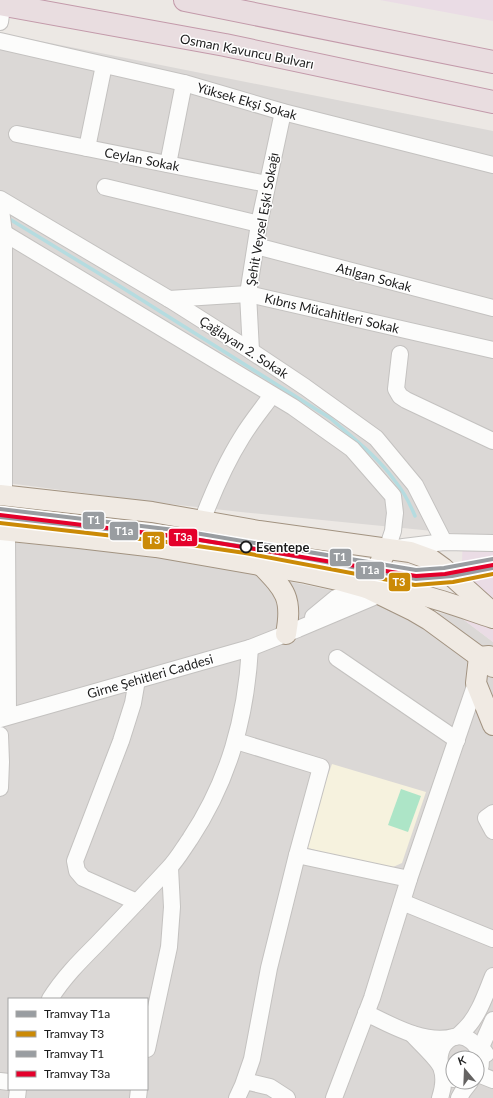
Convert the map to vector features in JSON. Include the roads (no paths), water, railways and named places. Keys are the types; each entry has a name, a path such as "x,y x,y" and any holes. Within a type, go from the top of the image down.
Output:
{"highway":[{"path":"186,0 223,4 493,62"},
{"name":"Osman Kavuncu Bulvarı","path":"1,8 225,45 493,102"}],"main road":[{"path":"2,496 152,512 259,531 410,552 432,560 444,568 493,613"},
{"path":"3,530 156,547 324,576 374,591 429,620 488,660 476,683 493,725"},
{"path":"374,591 387,549"},
{"path":"261,565 277,582 288,603 292,632"},
{"path":"374,591 377,587 429,597 493,618"}],"street":[{"name":"Yüksek Ekşi Sokak","path":"0,41 184,83 283,112 493,165"},
{"path":"88,148 104,65"},
{"path":"168,164 184,83"},
{"name":"Şehit Veysel Eşki Sokağı","path":"252,351 248,294 259,224 283,112"},
{"name":"Ceylan Sokak","path":"17,134 267,184"},
{"path":"105,188 259,224"},
{"path":"0,201 2,232 2,496"},
{"name":"Çağlayan 2. Sokak","path":"0,201 169,298 252,351 376,438 416,485 444,542"},
{"name":"Çağlayan 2. Sokak","path":"2,232 293,407 352,449 392,496 394,521 393,531 387,549"},
{"name":"Atılgan Sokak","path":"256,246 493,308"},
{"name":"Kıbrıs Mücahitleri Sokak","path":"169,298 248,294 493,350"},
{"path":"400,354 396,389 400,396 493,441"},
{"path":"202,521 229,460 246,432 272,395"},
{"path":"3,530 4,717"},
{"path":"387,549 444,542 493,543"},
{"name":"Girne Şehitleri Caddesi","path":"4,717 250,648 292,632 336,598 351,592 374,591"},
{"path":"51,998 68,975 170,868 208,810 227,768 241,722 246,697 250,648"},
{"path":"337,658 457,740"},
{"path":"137,680 133,703 121,741 75,861 77,871 83,878 137,902"},
{"path":"334,1098 372,998 409,879 476,683"},
{"path":"0,735 0,788"},
{"path":"236,741 321,767 269,968 252,1059 245,1081 237,1098"},
{"path":"493,813 486,818 493,831"},
{"path":"297,855 409,879"},
{"path":"148,1044 168,947 172,907 170,868"},
{"path":"402,902 493,939"},
{"path":"440,1098 444,1079 439,1060 443,1046 466,1028 475,1017 493,976"},
{"path":"366,1013 412,1034 439,1039 463,1036 470,1038 481,1047 493,1064"},
{"path":"482,1050 481,1047 493,1020"},
{"path":"412,1034 441,1067 445,1074"},
{"path":"245,1081 270,1087 287,1098"},
{"path":"458,1098 465,1090"}],"waterway":[{"path":"11,220 118,285 330,418 365,448 388,472 404,494 415,516"}],"tram line":[{"name":"T1","path":"0,509 183,531 416,570 444,568 493,559"},
{"name":"T3a","path":"0,515 182,537 416,576 445,574 493,565"},
{"name":"T1a","path":"0,517 185,538 246,547 416,579 452,576 493,568"},
{"name":"T3","path":"0,523 184,544 245,553 415,585 453,582 493,574"}],"place":[{"name":"Esentepe","path":"246,547"}]}
